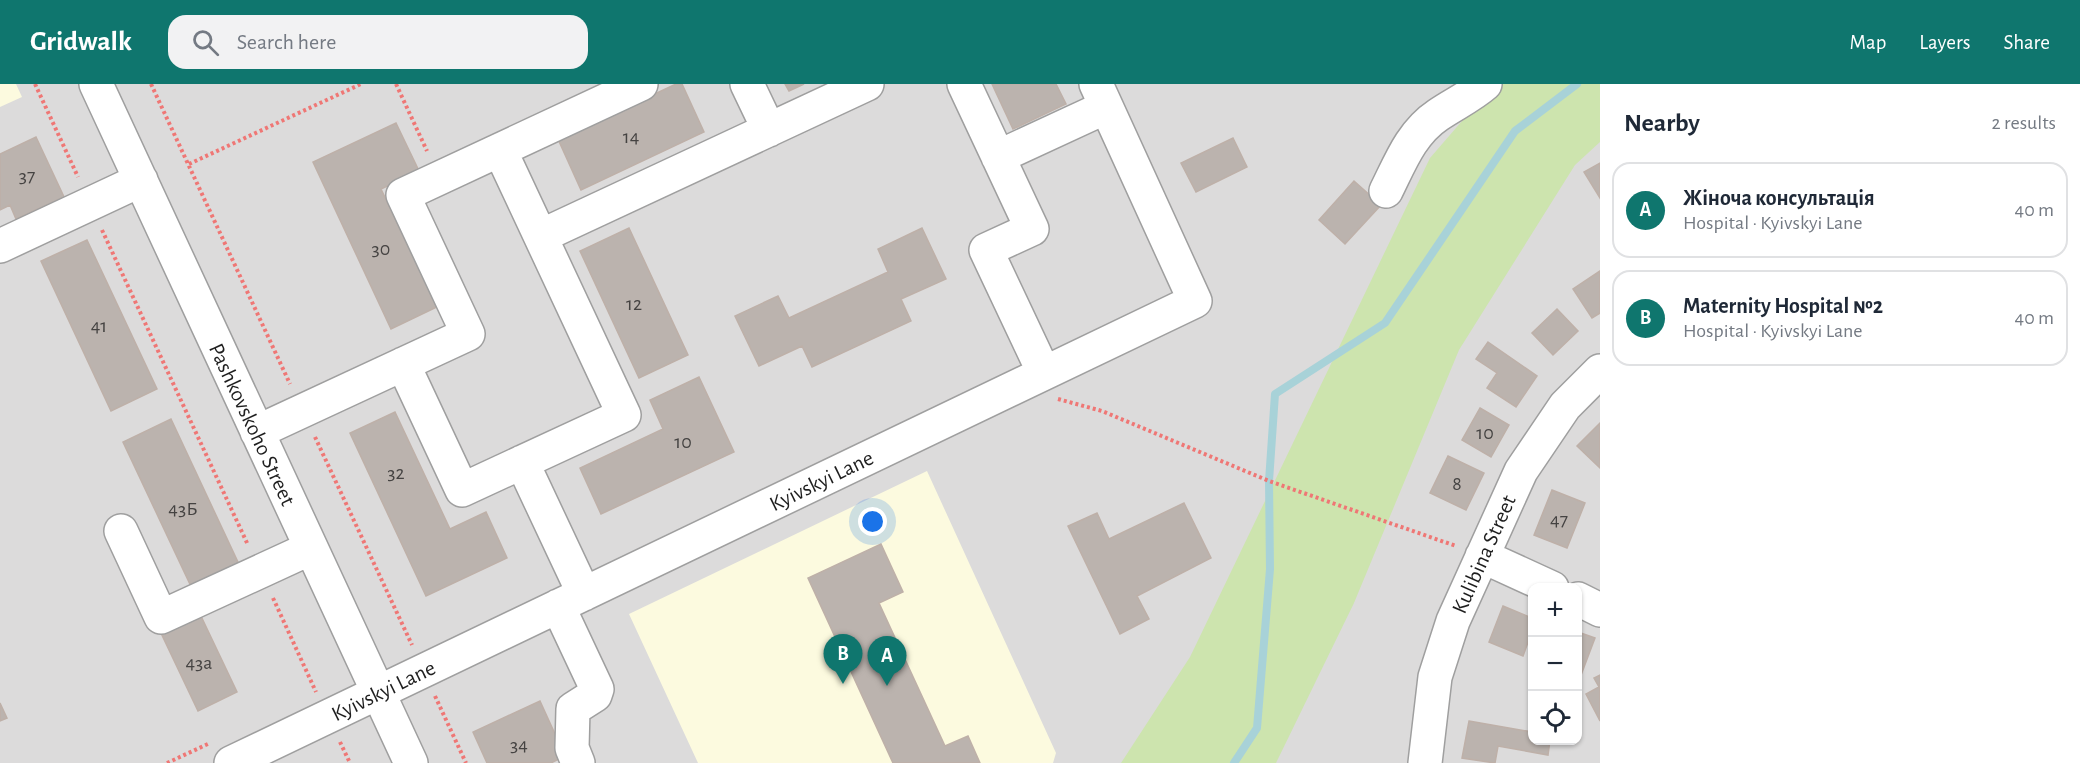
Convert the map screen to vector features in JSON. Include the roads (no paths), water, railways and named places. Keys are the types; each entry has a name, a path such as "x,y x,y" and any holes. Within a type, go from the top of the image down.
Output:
{"street":[{"name":"Pashkovskoho Street","path":"96,84 411,763"},
{"path":"257,432 468,334 403,195 641,84"},
{"path":"747,84 769,130"},
{"path":"541,236 867,84"},
{"path":"964,84 1032,229 986,250 1050,386"},
{"path":"1386,191 1409,144 1436,116 1472,95 1485,84"},
{"path":"998,157 1101,95"},
{"name":"Kyivskyi Lane","path":"231,763 571,600 1050,386 1195,301 1101,95"},
{"path":"403,364 462,490 624,415 500,150"},
{"path":"0,246 141,180"},
{"name":"Kulibina Street","path":"1425,763 1435,677 1453,621 1482,556 1521,471 1565,406 1600,371"},
{"path":"522,462 571,600 597,689 596,695 573,709 572,748 578,763"},
{"path":"121,531 161,617 311,548"},
{"path":"1482,556 1541,583"},
{"path":"1582,601 1600,610"}],"waterway":[{"path":"1234,763 1257,728 1270,569 1269,481 1275,394 1385,323 1515,131 1577,84"}],"place":[{"name":"Maternity Hospital №2","path":"843,684"},
{"name":"Жіноча консультація","path":"887,686"}]}
